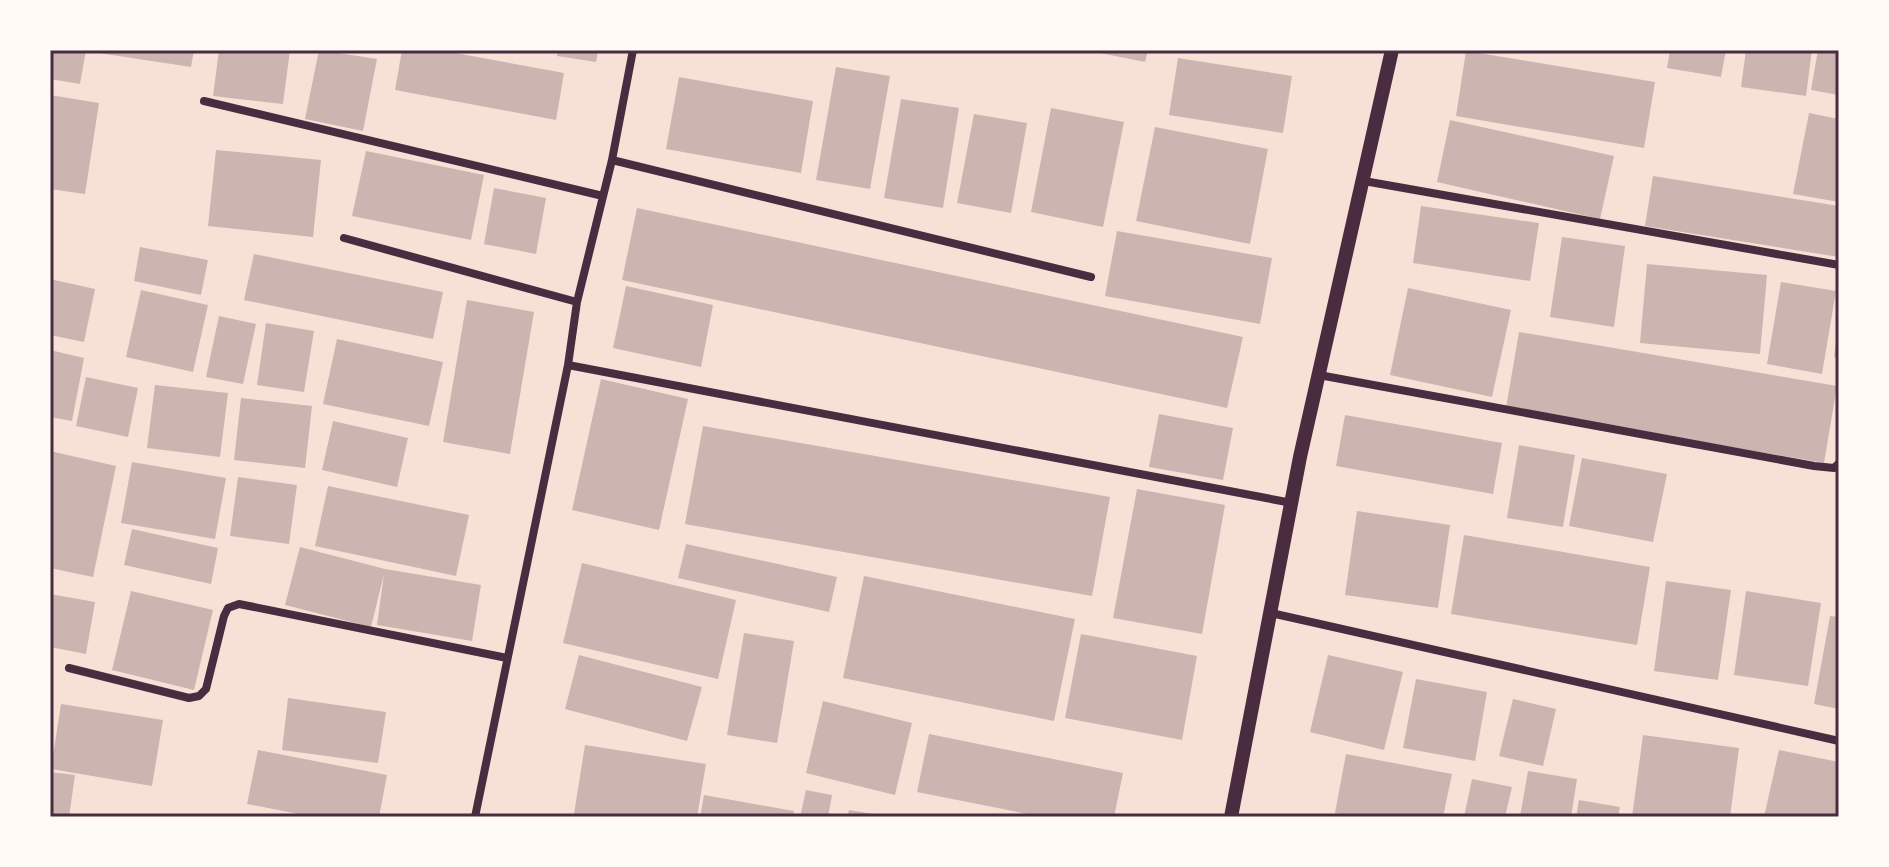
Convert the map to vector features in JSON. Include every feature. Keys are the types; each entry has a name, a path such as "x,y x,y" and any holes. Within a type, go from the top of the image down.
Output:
{"street":[{"path":"475,817 568,365 577,302 612,160 633,50"},
{"path":"1231,817 1292,503 1392,50"},
{"path":"204,101 603,196"},
{"path":"612,160 1091,277"},
{"path":"1364,181 1839,265"},
{"path":"344,238 577,302"},
{"path":"568,365 1292,503"},
{"path":"1319,375 1814,466 1834,468 1839,463"},
{"path":"69,668 189,698 199,696 206,689 224,616 228,608 239,604 507,658"},
{"path":"1271,613 1839,741"}],"building":[{"path":"50,50 86,50 80,84 50,79"},
{"path":"100,50 194,50 191,67 99,53"},
{"path":"219,50 290,50 283,104 213,96"},
{"path":"319,50 377,59 363,131 305,119"},
{"path":"402,50 439,50 564,73 556,120 395,90"},
{"path":"558,50 598,50 596,62 557,56"},
{"path":"1085,50 1148,50 1145,62"},
{"path":"1670,50 1726,50 1721,77 1667,68"},
{"path":"1746,50 1812,50 1806,96 1741,87"},
{"path":"1818,50 1839,50 1839,95 1811,90"},
{"path":"1466,51 1655,82 1644,148 1456,116"},
{"path":"1178,58 1292,76 1283,133 1169,115"},
{"path":"836,67 890,76 870,189 816,180"},
{"path":"679,77 813,101 801,173 666,149"},
{"path":"50,95 99,103 85,194 50,189"},
{"path":"901,99 959,108 943,208 884,198"},
{"path":"1051,108 1124,122 1103,227 1031,212"},
{"path":"1809,113 1839,119 1839,202 1793,194"},
{"path":"974,114 1027,123 1011,213 957,203"},
{"path":"1450,120 1614,156 1600,219 1437,182"},
{"path":"1155,127 1268,149 1250,244 1136,221"},
{"path":"216,150 321,160 313,237 208,226"},
{"path":"366,151 484,175 471,240 352,216"},
{"path":"1653,176 1839,206 1839,257 1645,226"},
{"path":"494,188 546,198 536,254 484,244"},
{"path":"1421,206 1539,223 1530,281 1413,263"},
{"path":"637,208 1243,337 1227,408 622,280"},
{"path":"1117,231 1272,258 1260,324 1105,296"},
{"path":"1562,237 1625,246 1614,327 1550,317"},
{"path":"140,247 208,260 201,295 134,281"},
{"path":"254,254 443,292 433,339 244,300"},
{"path":"1647,264 1767,275 1760,354 1640,343"},
{"path":"50,279 95,289 84,342 50,335"},
{"path":"1781,282 1836,291 1822,374 1767,364"},
{"path":"626,286 713,305 701,367 613,348"},
{"path":"1408,288 1511,310 1492,397 1390,375"},
{"path":"141,290 208,305 193,372 126,357"},
{"path":"467,300 534,312 510,454 443,442"},
{"path":"219,316 256,324 243,384 206,377"},
{"path":"266,323 314,331 304,392 257,385"},
{"path":"1519,332 1837,386 1824,463 1506,408"},
{"path":"1839,335 1839,358 1834,357"},
{"path":"337,339 443,362 429,426 323,404"},
{"path":"50,350 84,358 72,421 50,417"},
{"path":"86,377 138,388 128,437 76,426"},
{"path":"601,379 688,399 659,530 572,510"},
{"path":"155,385 228,393 220,457 147,448"},
{"path":"241,398 312,406 305,468 234,460"},
{"path":"1159,414 1233,428 1223,480 1149,467"},
{"path":"1345,415 1502,443 1493,494 1336,466"},
{"path":"333,421 408,438 397,487 322,470"},
{"path":"703,426 1110,497 1092,596 685,524"},
{"path":"1519,445 1575,455 1563,527 1507,518"},
{"path":"50,451 116,466 93,577 50,568"},
{"path":"1582,458 1667,474 1653,542 1569,526"},
{"path":"132,462 226,478 215,539 121,523"},
{"path":"238,477 297,485 289,544 230,536"},
{"path":"328,486 469,515 456,576 315,546"},
{"path":"1137,489 1225,505 1202,634 1113,618"},
{"path":"1357,511 1450,525 1438,608 1345,595"},
{"path":"132,529 218,548 211,584 124,565"},
{"path":"1464,535 1650,567 1637,645 1451,614"},
{"path":"686,544 837,577 829,612 678,578"},
{"path":"300,547 385,569 481,585 472,641 377,625 384,574 371,627 285,605"},
{"path":"582,563 736,600 718,679 563,643"},
{"path":"864,576 1075,619 1054,721 843,678"},
{"path":"1666,581 1731,590 1718,680 1654,671"},
{"path":"131,591 213,610 194,690 112,670"},
{"path":"1746,591 1821,603 1808,686 1734,675"},
{"path":"50,594 95,602 86,654 50,647"},
{"path":"1830,616 1839,617 1839,709 1814,704"},
{"path":"744,633 794,641 777,743 727,735"},
{"path":"1081,634 1197,656 1182,740 1065,718"},
{"path":"579,655 702,687 687,741 565,709"},
{"path":"1328,655 1403,672 1384,750 1310,732"},
{"path":"1416,679 1487,692 1475,761 1403,748"},
{"path":"288,698 386,712 378,763 282,750"},
{"path":"1513,699 1556,709 1543,766 1499,756"},
{"path":"823,701 912,723 895,795 806,773"},
{"path":"61,704 163,720 152,786 51,769"},
{"path":"929,734 1123,773 1114,817 1043,817 917,792"},
{"path":"1643,735 1739,748 1730,817 1632,817"},
{"path":"585,745 706,764 697,817 592,817 574,814"},
{"path":"258,750 387,775 379,817 314,817 247,804"},
{"path":"1779,750 1839,762 1839,817 1764,817"},
{"path":"1346,754 1452,774 1443,817 1356,817 1335,813"},
{"path":"1528,771 1577,779 1571,817 1520,817"},
{"path":"50,772 75,775 69,817 50,817"},
{"path":"1472,779 1512,787 1505,817 1464,817"},
{"path":"806,790 832,795 828,817 800,817"},
{"path":"704,795 794,811 793,817 700,817"},
{"path":"1579,800 1620,807 1618,817 1576,817"},
{"path":"849,810 880,815 880,817 847,817"}]}
